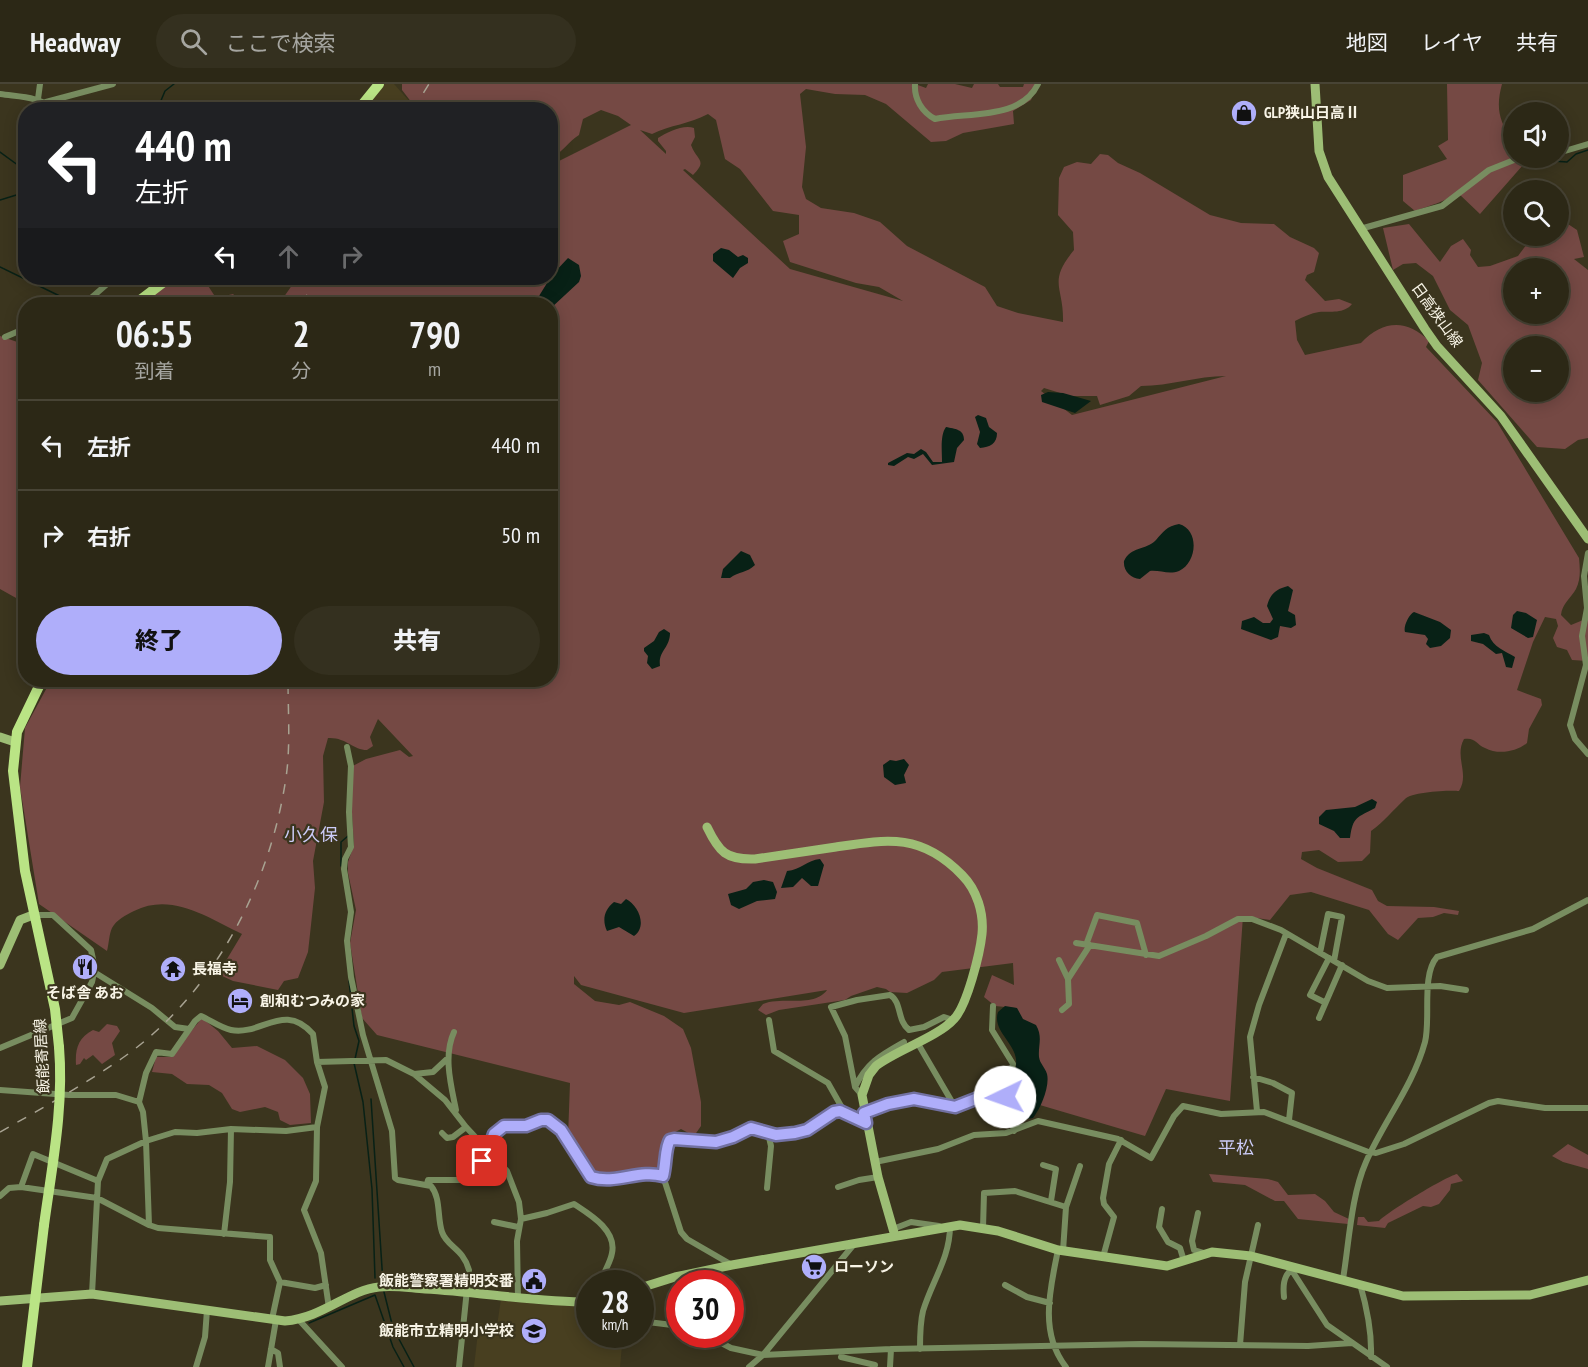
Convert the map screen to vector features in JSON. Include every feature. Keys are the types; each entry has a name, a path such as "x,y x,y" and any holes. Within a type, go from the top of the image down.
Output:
{"main road":[{"path":"364,102 379,84"},
{"path":"144,297 160,285"},
{"name":"飯能寄居線","path":"27,1367 58,1123 60,1085 57,1025 33,915 14,785 15,742 24,715 38,687"}],"street":[{"path":"38,99 40,84"},
{"path":"0,94 46,102 113,84"},
{"path":"915,84 918,101 923,110 935,119 1017,106 1034,91 1038,84"},
{"name":"日高狭山線","path":"1315,84 1316,130 1323,166 1360,229 1437,346 1501,416 1588,539"},
{"path":"1569,150 1588,144"},
{"path":"1360,229 1442,206 1489,170 1503,164"},
{"path":"92,297 106,285"},
{"path":"5,337 18,331"},
{"path":"1588,554 1584,576 1587,608 1582,636 1587,675 1570,724 1575,739 1588,754"},
{"path":"0,737 15,742"},
{"path":"347,747 351,758 352,776 349,812 351,848 344,863 351,912 347,941 351,977 369,1061 392,1131 395,1178 427,1184 435,1191 445,1238 463,1254 466,1261 468,1270 459,1367"},
{"path":"707,827 721,851 739,859 755,859 890,840 926,849 948,862 971,887 979,906 982,925 979,951 962,1006 953,1020 876,1066 869,1075 862,1095 878,1177 894,1233"},
{"path":"1343,1279 1359,1184 1371,1153 1418,1064 1426,1034 1428,988 1433,962 1437,957 1533,929 1588,900"},
{"path":"1320,953 1328,914 1342,917 1331,959 1310,995 1324,1002"},
{"path":"0,965 20,920 33,915 53,915 84,942 93,958 94,972 77,1012 72,1018 0,1048"},
{"path":"1068,979 1088,945 1097,915 1137,923 1146,955"},
{"path":"1076,943 1146,955 1165,954 1242,918 1256,920 1286,934 1368,981 1387,988 1440,986 1466,990"},
{"path":"1257,1111 1251,1037 1255,1018 1286,934"},
{"path":"1059,960 1068,979 1069,1004 1062,1010"},
{"path":"1319,1018 1342,965"},
{"path":"94,972 152,1008 175,1027 189,1029"},
{"path":"862,1095 855,1087 845,1036 831,1008 857,1000 890,995 896,1000 903,1025 909,1030 924,1028 944,1017 953,1020"},
{"path":"993,1006 992,1030 1013,1064 1005,1097 1014,1131"},
{"path":"149,1225 146,1141 143,1112 139,1102 146,1073 156,1052 172,1054 201,1016 232,1030 269,1024 282,1018 302,1024 313,1034 317,1062 325,1087 316,1127 316,1180 304,1210 321,1253 329,1308"},
{"path":"769,1020 774,1051 828,1083 845,1113"},
{"path":"453,1032 448,1045 448,1058 457,1113"},
{"path":"440,1039 448,1045"},
{"path":"855,1087 863,1070 904,1042"},
{"path":"917,1042 955,1107"},
{"path":"414,1074 433,1072 448,1058"},
{"path":"317,1062 386,1060 414,1074 446,1100 466,1127 507,1171 519,1202 521,1218 518,1227 518,1299"},
{"path":"1253,1077 1273,1083 1292,1093 1289,1120"},
{"path":"0,1090 69,1095 105,1094 139,1102"},
{"path":"732,1265 687,1239 681,1232 663,1176 668,1159 666,1146 670,1140 716,1142 751,1128 776,1135 795,1133 807,1130 834,1112 865,1118 888,1104 914,1099 955,1107 978,1098 1005,1097"},
{"path":"875,1162 938,1149 974,1135 1014,1131 1038,1121 1120,1140 1151,1158 1174,1116 1183,1106 1221,1114 1257,1111 1289,1120 1371,1153 1404,1144 1489,1103 1498,1101 1545,1108 1588,1108"},
{"path":"427,1184 428,1180 469,1180 489,1153 494,1134 504,1126 526,1126 541,1120 548,1120 561,1130 591,1177 608,1180 648,1173 663,1176"},
{"path":"92,1294 98,1182 107,1159 146,1141 175,1132 197,1133 231,1129 286,1131 316,1127"},
{"path":"442,1133 447,1138 453,1137 466,1127"},
{"path":"224,1234 230,1182 231,1129"},
{"path":"767,1188 771,1146 768,1133"},
{"path":"1102,1257 1114,1217 1104,1204 1103,1198 1109,1164 1120,1140"},
{"path":"21,1187 33,1155 98,1182"},
{"path":"1044,1165 1056,1169 1051,1201"},
{"path":"1066,1367 1054,1346 1048,1317 1061,1251 1066,1207 1080,1166"},
{"path":"838,1187 878,1177"},
{"path":"0,1196 9,1188 21,1187 97,1198 159,1228 270,1237 270,1260 280,1282 268,1367"},
{"path":"983,1227 984,1194 1016,1191 1066,1207"},
{"path":"521,1218 547,1214 574,1203 606,1230 612,1242 612,1253 604,1270"},
{"path":"1162,1209 1159,1227 1168,1242 1180,1248 1184,1261"},
{"path":"1198,1213 1192,1241 1194,1250 1204,1253"},
{"path":"494,1222 518,1227"},
{"path":"1240,1345 1242,1303 1258,1225"},
{"path":"654,1284 675,1277 855,1243 894,1233 946,1226 983,1227 1061,1251 1167,1266 1204,1253 1223,1252 1251,1256 1403,1296 1530,1294 1588,1280"},
{"path":"920,1348 923,1312 946,1257 950,1241 946,1226"},
{"path":"749,1367 763,1355 855,1243"},
{"path":"1284,1297 1283,1287 1290,1268"},
{"path":"1290,1268 1327,1325 1371,1358 1387,1367"},
{"path":"280,1282 315,1288 326,1285"},
{"path":"1360,1284 1366,1303 1372,1339 1371,1358"},
{"path":"1005,1285 1027,1297 1050,1303"},
{"path":"0,1301 92,1294 274,1320 299,1320 379,1287 466,1291 518,1299 576,1301"},
{"path":"196,1367 206,1336 207,1311"},
{"path":"299,1320 342,1367"},
{"path":"730,1348 763,1355 842,1354 920,1348 1308,1346 1352,1343"},
{"path":"271,1349 278,1353 280,1367"},
{"path":"890,1367 891,1349"},
{"path":"842,1354 875,1365"},
{"path":"842,1354 842,1367"}],"shaded area":[{"path":"383,84 394,84 410,102 368,102"},
{"path":"402,84 915,84 926,88 928,84 955,84 972,88 974,84 1023,87 1024,84 1037,84 1031,100 1013,111 1014,124 963,133 946,141 931,142 886,104 865,95 835,94 806,89 800,94 806,147 802,187 806,199 821,208 854,213 880,222 907,246 985,287 997,306 1018,313 1063,322 1059,278 1061,270 1074,250 1073,232 1058,215 1059,178 1064,167 1077,162 1091,164 1100,154 1108,155 1118,163 1140,173 1210,215 1241,223 1274,224 1290,237 1314,248 1319,253 1314,272 1307,275 1305,280 1325,301 1339,299 1352,304 1341,311 1316,313 1295,321 1297,340 1305,355 1361,343 1369,335 1386,326 1404,326 1421,334 1429,341 1426,347 1497,422 1579,558 1578,585 1565,604 1561,615 1571,625 1588,618 1588,661 1572,660 1567,650 1557,647 1553,638 1558,626 1556,619 1545,617 1533,642 1517,690 1541,699 1542,705 1529,729 1527,743 1518,749 1501,752 1490,750 1471,739 1464,739 1461,746 1463,778 1459,791 1422,793 1405,799 1371,831 1370,853 1362,861 1338,862 1319,850 1302,852 1301,859 1317,868 1372,890 1378,901 1387,906 1434,907 1459,911 1458,915 1444,913 1433,917 1418,918 1398,940 1388,934 1369,910 1311,892 1290,895 1270,920 1243,916 1230,1101 1166,1089 1145,1136 1033,1103 1016,1008 995,1006 984,997 992,975 1014,985 1013,963 942,972 934,980 907,993 890,992 877,987 845,1000 779,1010 766,1015 758,1010 763,1004 814,999 827,990 684,1013 581,985 574,976 574,984 595,1001 619,1005 630,1002 664,1016 683,1029 691,1048 701,1102 701,1126 694,1136 681,1129 664,1138 661,1167 593,1174 568,1137 570,1083 377,1035 362,1018 350,943 356,910 348,873 348,862 354,845 349,768 366,759 400,750 409,757 413,756 378,719 370,737 373,746 367,750 340,739 328,738 323,756 324,802 313,861 315,888 308,952 298,978 284,981 278,990 233,981 218,974 242,934 190,909 162,904 148,906 121,918 112,928 107,951 39,904 20,787 25,728 47,687 558,687 558,297 284,297 292,285 558,285 558,162 631,125 618,116 601,110 583,119 579,135 558,153 558,102 411,102 402,90","holes":["708,114 716,120 725,159 740,169 773,211 799,215 799,234 783,241 790,262 856,283 879,287 903,301 790,269 683,170 693,175 701,163 691,145 695,137 694,128 681,128 658,138 666,154 640,130 652,134","1226,376 1072,415 1041,391 1044,388 1070,396 1097,396 1100,405 1129,396 1141,386"]},
{"path":"1447,84 1502,84 1499,107 1503,124 1503,168 1520,168 1510,180 1503,180 1503,188 1480,214 1458,193 1415,211 1403,201 1403,175 1447,159 1438,146 1448,140"},
{"path":"1409,224 1440,262 1451,246 1463,239 1471,250 1470,255 1478,267 1503,261 1503,324 1569,324 1569,258 1512,258 1518,256 1526,246 1569,246 1569,225 1577,230 1584,257 1574,259 1588,270 1588,438 1578,440 1565,449 1537,447 1478,380 1482,363 1468,325 1450,310 1433,276 1416,263 1403,264 1393,270 1383,228"},
{"path":"721,248 729,250 738,257 743,255 748,258 748,263 740,268 733,278 713,261 713,254"},
{"path":"568,258 579,265 581,276 579,282 558,302 558,297 540,297 546,285 558,285 558,269"},
{"path":"166,285 208,285 215,297 150,297"},
{"path":"233,294 236,297 220,297"},
{"path":"0,336 18,342 18,599 0,589"},
{"path":"1048,392 1063,393 1091,401 1075,413 1042,402 1041,395"},
{"path":"978,415 986,418 989,427 997,433 996,440 987,447 980,448 977,444 980,432 975,417"},
{"path":"946,427 958,430 964,436 964,440 957,448 954,462 932,465 923,454 914,459 908,457 894,466 888,465 907,453 914,454 921,449 933,462 942,462 942,439"},
{"path":"1179,524 1186,527 1193,539 1194,547 1190,561 1185,567 1172,573 1150,571 1140,579 1128,573 1124,561 1130,553 1147,546 1168,528"},
{"path":"741,551 750,555 755,565 730,578 721,578 723,569"},
{"path":"1288,586 1293,590 1288,611 1295,615 1296,625 1291,628 1280,626 1278,637 1271,640 1241,629 1242,621 1254,617 1263,623 1270,623 1273,619 1267,606 1270,598 1277,590"},
{"path":"1517,611 1526,613 1537,620 1533,637 1528,638 1511,628 1513,615"},
{"path":"1414,612 1440,622 1451,630 1450,638 1441,646 1430,648 1426,644 1428,639 1425,635 1405,632 1407,621"},
{"path":"664,629 670,633 668,642 661,657 660,666 652,669 647,663 648,656 644,648 654,641 659,632"},
{"path":"1484,633 1489,635 1496,646 1515,657 1512,668 1506,667 1502,653 1496,654 1483,644 1471,641 1471,635"},
{"path":"904,759 909,765 904,775 906,783 895,785 884,777 883,765 890,760"},
{"path":"1372,799 1377,802 1375,808 1354,821 1350,838 1340,838 1334,831 1319,824 1319,817 1326,810 1355,807"},
{"path":"820,859 824,865 818,886 811,886 802,878 793,887 781,888 787,871"},
{"path":"764,880 773,882 777,892 775,899 757,901 739,909 731,905 728,894 746,889 753,882"},
{"path":"626,899 640,916 640,927 634,936 619,927 607,931 605,923 606,912 611,905 614,902 621,904"},
{"path":"1005,1006 1017,1008 1023,1019 1036,1025 1039,1033 1039,1057 1048,1079 1042,1103 1033,1118 1023,1118 1017,1114 1014,1107 1016,1059 1012,1047 998,1025 997,1018 998,1012"},
{"path":"202,1018 218,1031 232,1048 257,1046 285,1060 303,1078 310,1094 311,1123 290,1125 280,1120 278,1112 265,1107 240,1112 232,1109 222,1093 209,1085 187,1084 172,1074 152,1072 156,1057 170,1057"},
{"path":"107,1024 117,1026 120,1031 112,1043 115,1055 102,1064 93,1055 86,1060 84,1058 80,1064 76,1065 77,1049 81,1040 93,1030 99,1032"},
{"path":"1568,1144 1588,1155 1588,1169 1563,1162 1552,1156"},
{"path":"1209,1174 1268,1179 1278,1182 1288,1195 1315,1194 1334,1212 1349,1219 1348,1224 1298,1219 1284,1201 1275,1201 1245,1185 1213,1182"},
{"path":"1457,1174 1463,1181 1451,1184 1450,1190 1439,1204 1431,1207 1423,1206 1388,1223 1385,1228 1357,1225 1358,1217 1364,1217 1368,1222 1379,1221 1417,1195"},
{"name":"飯能市立精明小学校","path":"501,1299 546,1305 576,1305 576,1348 622,1348 620,1367 474,1367 479,1323 497,1326"}],"waterway":[{"path":"160,102 165,91 174,84"},
{"path":"1569,160 1576,154 1588,150"},
{"path":"0,152 18,165"},
{"path":"0,200 18,194"},
{"path":"0,267 18,276"},
{"path":"37,285 62,297"},
{"path":"341,866 341,842 348,836"},
{"path":"349,981 354,1026 359,1041 355,1059"},
{"path":"354,1063 363,1102 372,1189 375,1278"},
{"path":"371,1099 383,1283"},
{"path":"384,1292 393,1328 414,1367"},
{"path":"309,1323 375,1295 393,1347 404,1367"}],"railway":[{"path":"418,102 429,84"},
{"path":"306,297 311,285"},
{"path":"0,1132 121,1059 153,1034 182,1005 208,973 249,901 265,863 277,824 288,758 288,687"}],"place":[{"name":"GLP狭山日高Ⅱ","path":"1244,113"},
{"name":"そば舎 あお","path":"85,967"},
{"name":"長福寺","path":"173,969"},
{"name":"創和むつみの家","path":"240,1001"},
{"name":"ローソン","path":"814,1267"},
{"name":"飯能警察署精明交番","path":"534,1281"},
{"name":"飯能市立精明小学校","path":"534,1331"}],"district":[{"name":"小久保","path":"311,835"},
{"name":"平松","path":"1236,1148"}],"route":[{"path":"482,1161 491,1155 488,1151 497,1130 504,1126 534,1125 541,1120 548,1120 561,1130 591,1177 618,1180 648,1173 663,1176 668,1159 666,1146 670,1140 674,1139 716,1142 751,1128 776,1135 795,1133 807,1130 826,1116 840,1111 850,1118 866,1123 864,1113 902,1100 923,1100 955,1107 978,1098 1005,1097"}]}
